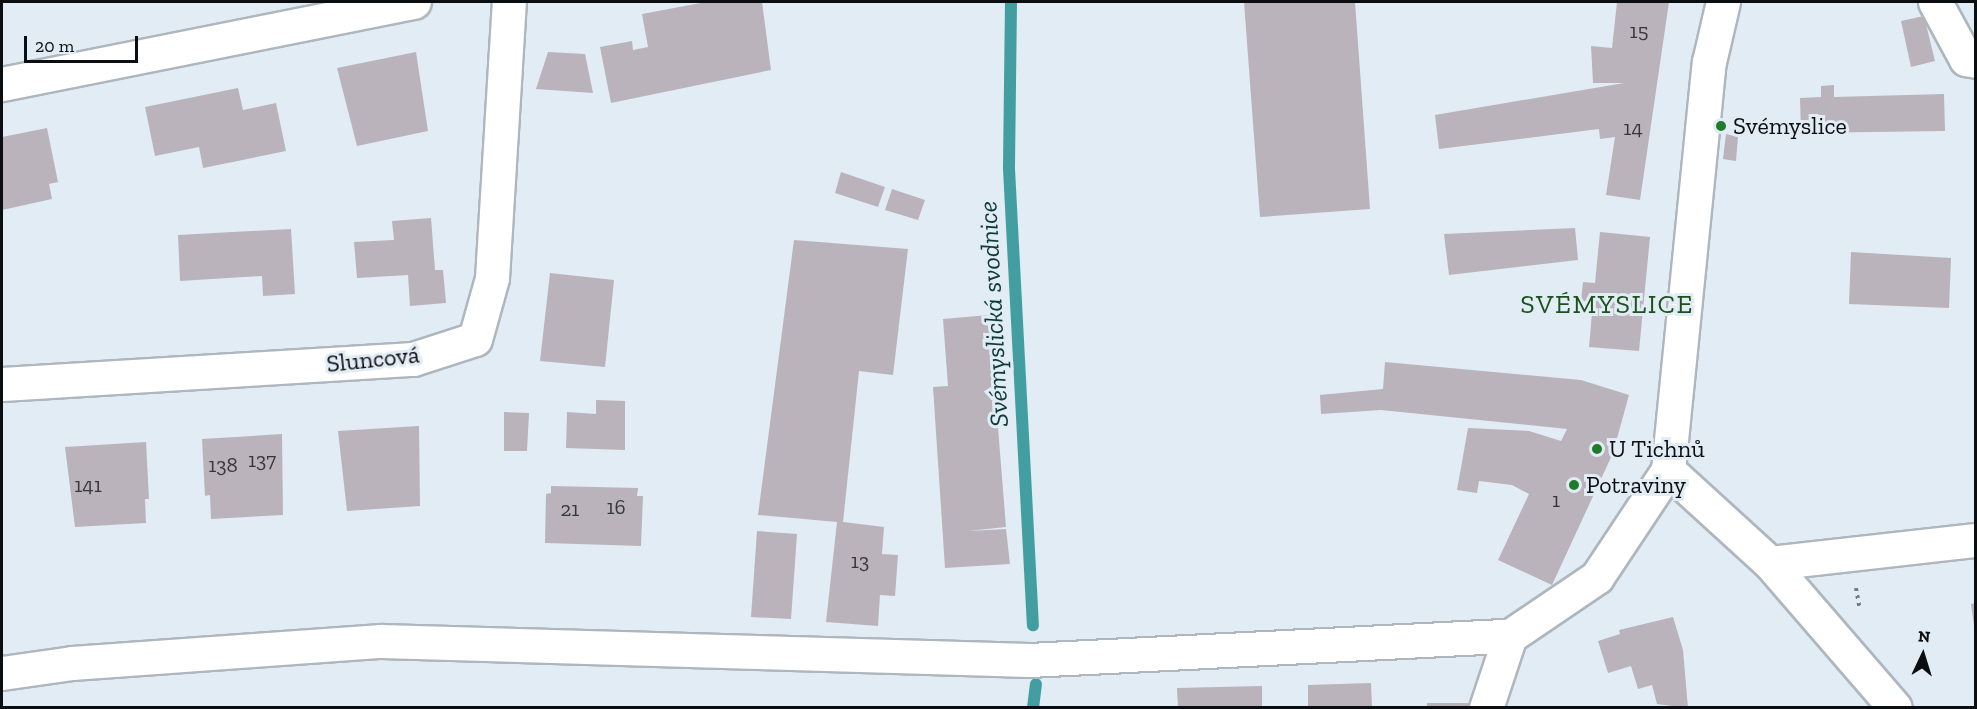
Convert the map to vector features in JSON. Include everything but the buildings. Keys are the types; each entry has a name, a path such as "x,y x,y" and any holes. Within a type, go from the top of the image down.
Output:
{"street":[{"path":"2,84 414,2"},
{"name":"Sluncová","path":"2,384 413,359 475,339 492,278 509,2"},
{"path":"3,665 72,663 381,642 1029,660 1510,636 1598,577 1668,470 1709,62 1724,2"},
{"path":"1935,2 1966,59 1976,61"},
{"path":"1668,470 1770,563 1895,708"},
{"path":"1770,563 1976,540"},
{"path":"1486,708 1510,636"}],"waterway":[{"name":"Svémyslická svodnice","path":"1011,2 1009,169 1033,625"},
{"name":"Svémyslická svodnice","path":"1033,708 1036,684"}],"place":[{"name":"Svémyslice","path":"1721,126"},
{"name":"U Tichnů","path":"1597,449"},
{"name":"Potraviny","path":"1574,485"}],"district":[{"name":"SVÉMYSLICE","path":"1607,305"}]}
